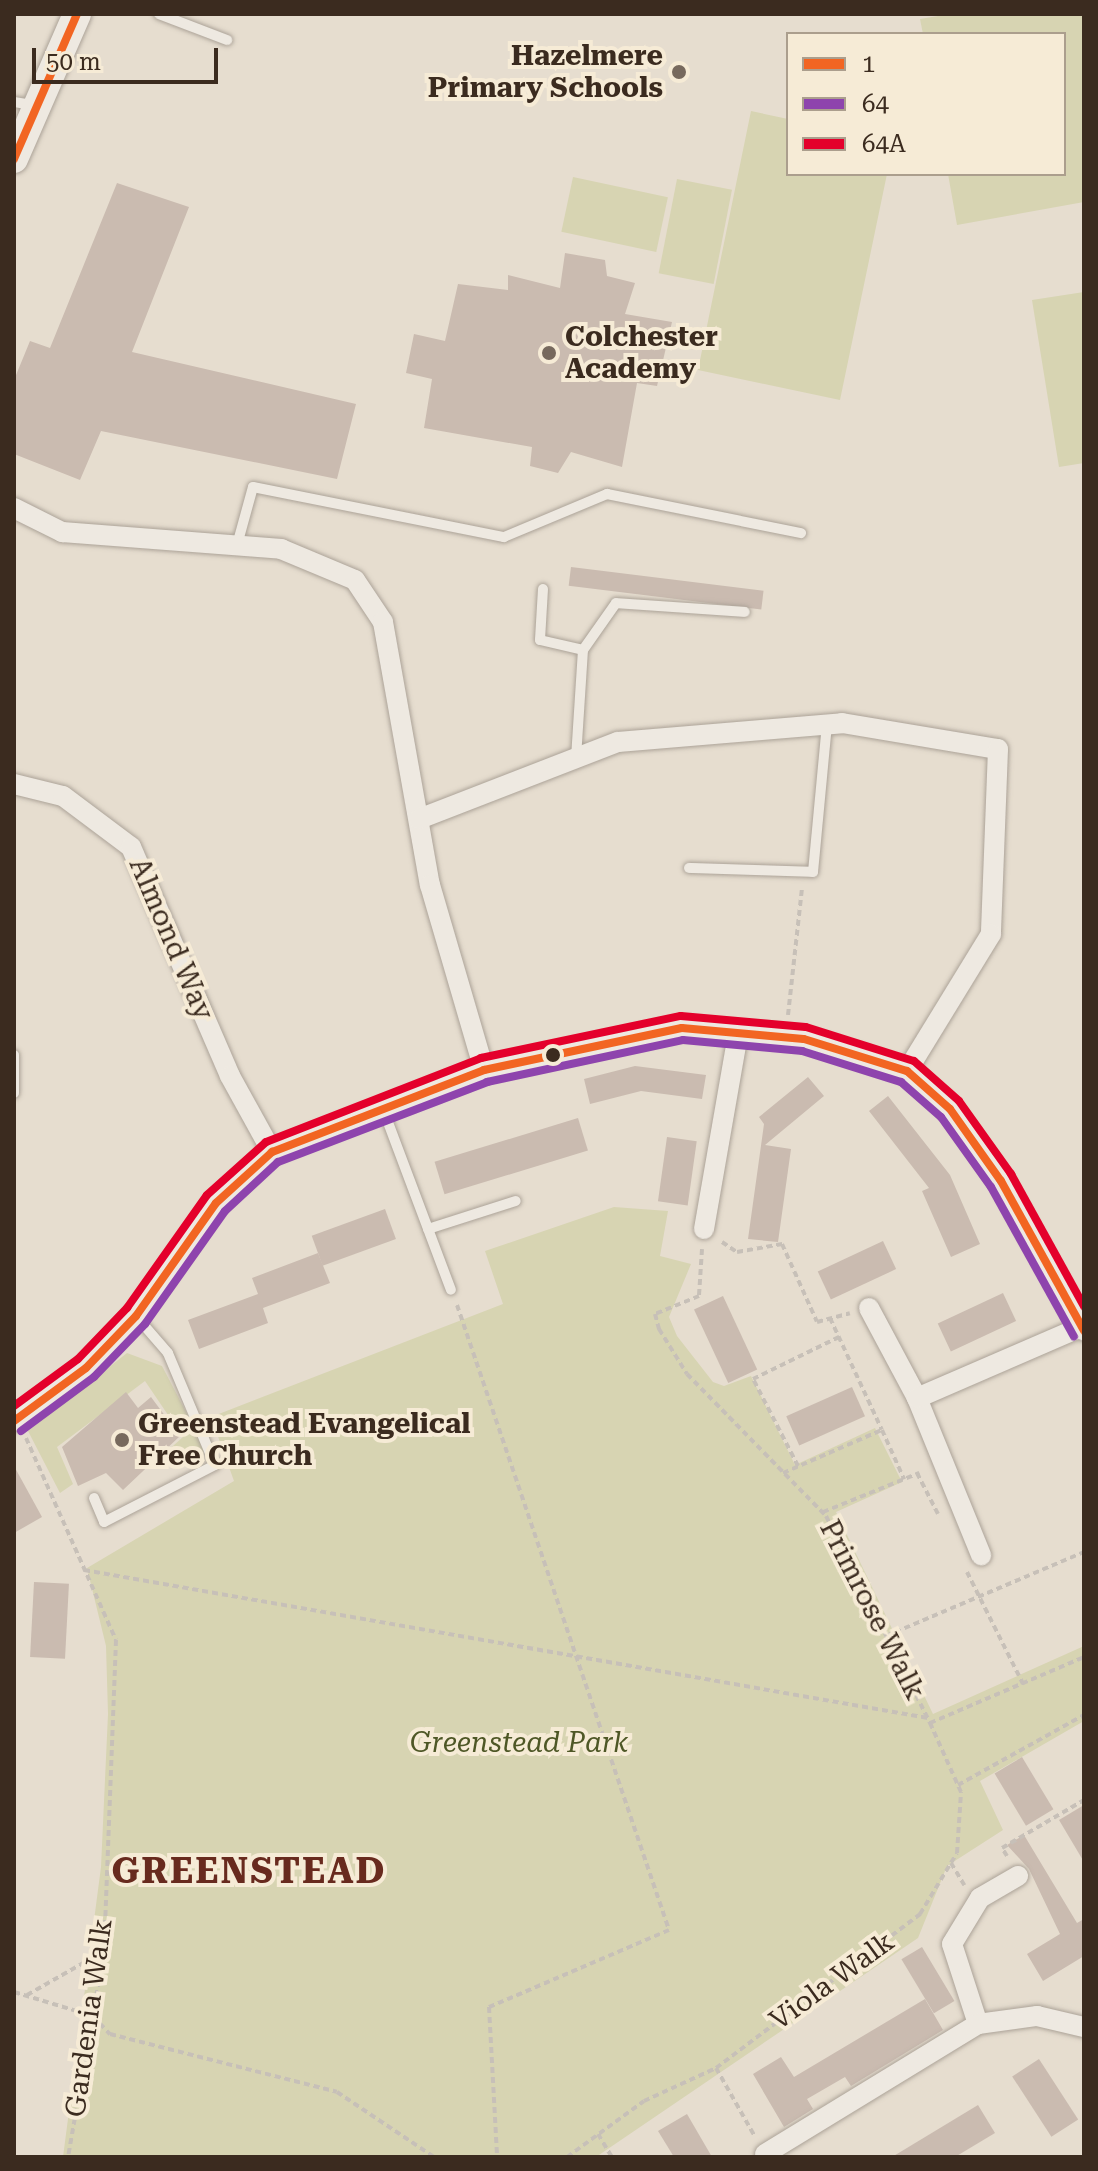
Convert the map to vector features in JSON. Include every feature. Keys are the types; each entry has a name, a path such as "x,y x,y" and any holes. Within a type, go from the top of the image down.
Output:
{"street":[{"path":"14,159 27,104 77,14"},
{"path":"14,508 62,532 281,549 355,580 383,622 419,819 484,1070"},
{"path":"419,819 618,742 827,724 998,749 991,934 907,1071"},
{"name":"Almond Way","path":"14,784 63,796 131,847 230,1076 272,1152"},
{"path":"15,1420 86,1368 136,1316 216,1203 272,1152 484,1070 615,1037 682,1028 786,1038 856,1050 907,1071 950,1109 1001,1181 1083,1329 917,1398"},
{"path":"704,1229 738,1034"},
{"path":"869,1308 917,1398 981,1555"},
{"path":"978,2024 952,1944 980,1898 1018,1876"},
{"path":"765,2154 978,2024 1037,2016 1084,2027"}],"lane":[{"path":"159,14 227,40"},
{"path":"237,545 253,487 504,537 607,494 801,533"},
{"path":"543,589 540,640 583,650"},
{"path":"576,758 583,650 616,603 745,612"},
{"path":"689,868 813,872 827,724"},
{"path":"14,1055 14,1093"},
{"path":"383,1107 451,1290"},
{"path":"428,1229 516,1201"},
{"path":"94,1498 104,1522 215,1465 168,1353 136,1316"}],"path":[{"path":"786,1038 804,871"},
{"path":"704,1229 737,1252 782,1244 817,1322 869,1308"},
{"name":"Primrose Walk","path":"704,1229 699,1296 655,1314 659,1329 687,1374 822,1512 929,1720 1084,1657"},
{"path":"451,1290 669,1930 489,2007 497,2157"},
{"path":"830,1318 904,1479"},
{"path":"798,1466 753,1379 839,1337"},
{"name":"Gardenia Walk","path":"15,1420 116,1640 104,1951 68,2157"},
{"path":"783,1473 882,1430"},
{"path":"822,1512 943,1463"},
{"path":"917,1473 945,1528"},
{"path":"886,1636 1084,1552"},
{"path":"965,1568 1023,1684"},
{"path":"84,1570 575,1654 929,1720"},
{"path":"958,1785 1084,1715"},
{"name":"Viola Walk","path":"567,2157 644,2101 716,2068 920,1914 957,1853 958,1785 929,1720"},
{"path":"1018,1876 1002,1848 1084,1800"},
{"path":"27,1995 104,1951"},
{"path":"14,1992 93,2016 110,2034 337,2092 434,2157"},
{"path":"716,2068 765,2154"},
{"path":"598,2134 612,2157"}],"green space":[{"path":"950,14 1084,14 1084,202 957,225 948,176 1066,176 1066,32 923,32 920,19"},
{"path":"751,111 786,119 786,176 887,176 840,400 698,370"},
{"path":"573,177 668,197 656,252 561,232"},
{"path":"677,179 732,190 714,284 659,273"},
{"path":"1084,292 1084,463 1059,467 1032,300"},
{"name":"Greenstead Park","path":"614,1207 668,1211 660,1256 691,1264 669,1317 677,1336 713,1382 724,1386 751,1376 795,1465 875,1428 902,1482 836,1512 933,1714 1084,1646 1084,1721 980,1781 1003,1830 947,1866 918,1938 596,2157 63,2157 101,1867 108,1714 106,1646 87,1568 234,1481 211,1417 503,1304 485,1251"},
{"path":"127,1353 162,1366 206,1450 175,1469 164,1454 183,1437 145,1381 57,1447 73,1484 60,1493 28,1431"}],"building":[{"path":"117,183 189,207 132,352 356,404 337,479 101,431 80,480 14,454 14,380 30,341 50,348"},
{"path":"565,253 605,260 607,276 635,283 625,314 672,322 657,386 637,383 622,467 571,452 558,473 530,466 532,447 424,428 432,379 406,373 414,334 445,341 458,284 508,290 508,275 560,288"},
{"path":"571,567 764,591 761,610 569,586"},
{"path":"635,1066 706,1075 702,1099 641,1091 590,1104 584,1079"},
{"path":"808,1077 824,1096 765,1145 791,1149 778,1242 748,1239 764,1124 759,1117"},
{"path":"888,1096 950,1175 980,1244 951,1257 922,1191 929,1188 869,1111"},
{"path":"578,1118 588,1151 444,1194 435,1162"},
{"path":"667,1137 697,1141 688,1206 658,1201"},
{"path":"385,1209 396,1239 323,1266 312,1236"},
{"path":"883,1241 896,1269 831,1300 818,1271"},
{"path":"318,1253 330,1283 263,1308 268,1323 199,1349 188,1320 258,1294 252,1278"},
{"path":"1003,1293 1016,1321 951,1352 938,1323"},
{"path":"723,1296 757,1369 728,1383 694,1310"},
{"path":"852,1387 865,1416 799,1446 786,1416"},
{"name":"Greenstead Evangelical Free Church","path":"126,1392 138,1408 151,1397 180,1436 123,1490 106,1473 78,1486 62,1447"},
{"path":"14,1466 42,1517 14,1533"},
{"path":"34,1582 69,1584 65,1659 30,1657"},
{"path":"1022,1757 1053,1809 1026,1826 995,1773"},
{"path":"1084,1805 1084,1862 1059,1820"},
{"path":"1024,1835 1077,1923 1084,1919 1084,1956 1043,1981 1027,1954 1060,1934 1029,1869 1007,1845"},
{"path":"922,1947 954,2001 934,2013 901,1959"},
{"path":"925,1999 943,2030 851,2086 845,2077 807,2099 813,2109 784,2127 753,2074 781,2057 794,2077"},
{"path":"1039,2059 1078,2119 1051,2137 1012,2076"},
{"path":"978,2105 995,2133 955,2157 892,2157"},
{"path":"687,2114 712,2157 674,2157 658,2131"}],"transit line":[{"name":"1","path":"14,159 77,14"},
{"name":"64A","path":"14,1406 78,1359 127,1308 207,1195 266,1142 481,1058 681,1016 806,1027 914,1061 959,1101 1011,1174 1084,1306"},
{"name":"1","path":"14,1421 86,1368 136,1316 216,1203 272,1152 484,1070 682,1028 804,1039 907,1071 950,1109 1001,1181 1084,1331"},
{"name":"64","path":"21,1431 94,1377 145,1324 225,1211 278,1162 487,1082 683,1040 802,1051 901,1082 941,1117 991,1187 1074,1337"}],"place":[{"name":"Hazelmere Primary Schools","path":"679,72"},
{"name":"Colchester Academy","path":"549,353"},
{"name":"Greenstead Evangelical Free Church","path":"122,1440"}],"district":[{"name":"GREENSTEAD","path":"249,1872"}]}
